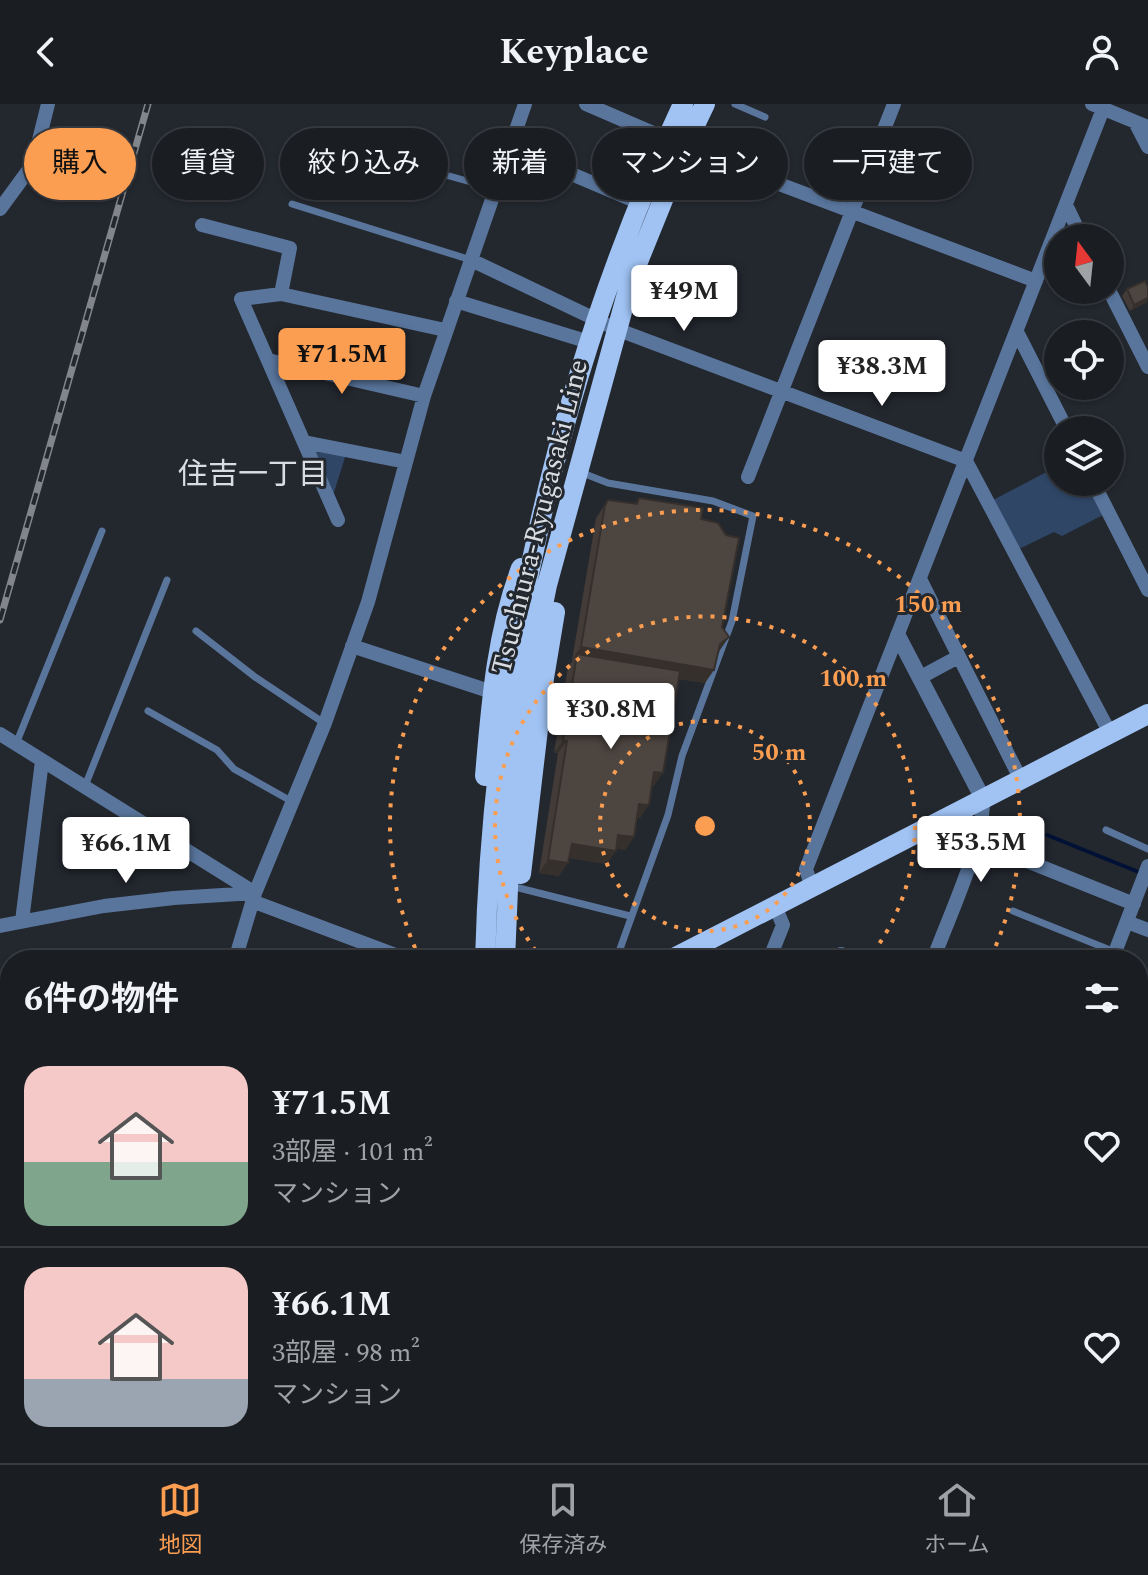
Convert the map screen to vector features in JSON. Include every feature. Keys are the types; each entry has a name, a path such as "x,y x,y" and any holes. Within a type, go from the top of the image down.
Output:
{"main road":[{"name":"Tsuchiura-Ryugasaki Line","path":"678,128 683,104"},
{"name":"Tsuchiura-Ryugasaki Line","path":"687,128 705,104"},
{"name":"Tsuchiura-Ryugasaki Line","path":"486,950 492,820 519,678 541,516 589,342 642,200"},
{"name":"Tsuchiura-Ryugasaki Line","path":"505,950 519,678 616,329 657,200"},
{"path":"475,950 492,692 510,597 541,516"},
{"path":"516,950 519,888 566,517"},
{"path":"689,950 1148,714"}],"street":[{"path":"0,209 33,164 48,104"},
{"path":"517,128 525,104"},
{"path":"586,104 639,128"},
{"path":"748,477 894,104"},
{"path":"812,888 806,869 1066,205 1098,106 1141,124 1148,147"},
{"path":"576,176 640,203"},
{"path":"788,187 1036,281"},
{"path":"238,950 254,897 325,723 368,602 424,396 492,200"},
{"path":"1066,205 1075,224"},
{"path":"202,225 290,248 281,294"},
{"path":"471,260 616,329 966,461 1110,733"},
{"path":"338,520 241,299 281,294 445,330"},
{"path":"456,301 589,342"},
{"path":"1116,304 1148,367"},
{"path":"1017,332 1060,416"},
{"path":"268,360 424,396"},
{"path":"304,442 406,462"},
{"path":"1100,496 1148,590"},
{"path":"920,579 1021,780"},
{"path":"898,636 983,799 984,814 977,841 937,950"},
{"path":"352,646 492,692"},
{"path":"921,677 958,657"},
{"path":"0,734 254,897 384,950"},
{"path":"22,921 42,761"},
{"path":"977,841 1134,904"},
{"path":"1115,950 1148,866"},
{"path":"0,926 104,906 174,898 254,897"},
{"path":"773,950 783,925 775,906"},
{"path":"1127,922 1148,930"}],"lane":[{"path":"735,104 765,117"},
{"path":"292,204 471,260"},
{"path":"578,471 608,483 713,501 753,516 732,621 682,756 668,815 619,950"},
{"path":"16,744 102,531"},
{"path":"85,788 167,580"},
{"path":"196,631 255,677 325,723"},
{"path":"148,711 217,750 234,769 291,801"},
{"path":"1106,830 1148,849"},
{"path":"519,888 630,916"},
{"path":"1013,911 1100,950"}],"shaded area":[{"path":"304,442 347,451 331,502"},
{"path":"1044,473 1044,496 1093,496 1103,515 1062,536 1054,532 1019,549 993,500"}],"building":[{"path":"1145,281 1148,298 1134,305 1127,289"},
{"path":"639,498 703,508 701,519 718,523 726,535 739,538 722,627 729,637 720,644 714,670 581,647 605,505 608,500 637,504"},
{"path":"577,654 680,671 663,773 654,772 649,805 639,804 634,837 618,835 616,851 572,844 568,863 548,860"}],"waterway":[{"path":"1047,835 1141,873"}],"railway":[{"path":"0,620 148,104"}],"district":[{"name":"住吉一丁目","path":"253,475"}]}
